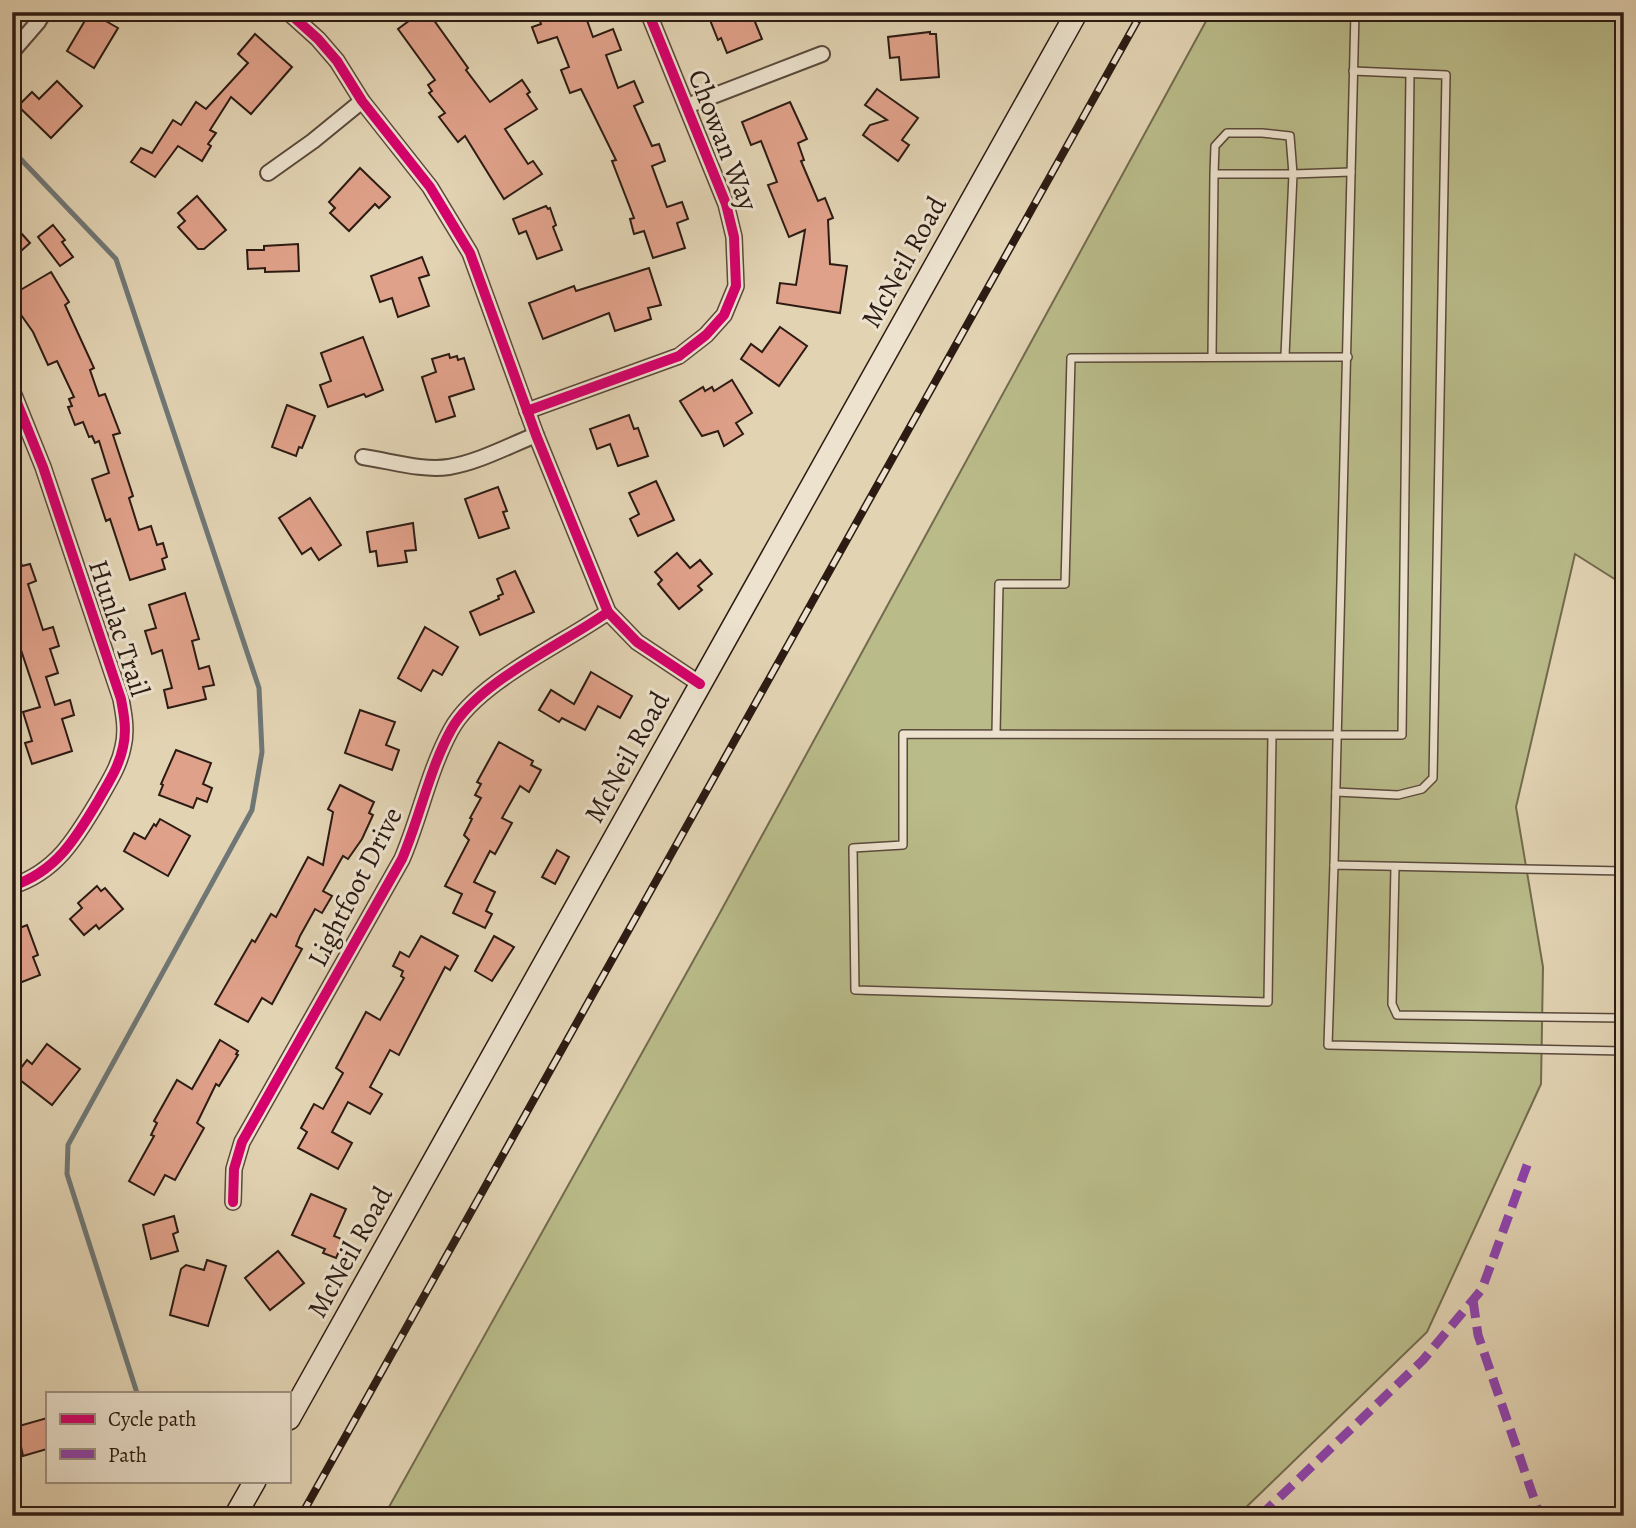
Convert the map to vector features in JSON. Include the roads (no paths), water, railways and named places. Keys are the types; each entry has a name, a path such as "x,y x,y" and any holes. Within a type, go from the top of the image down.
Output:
{"main road":[{"name":"McNeil Road","path":"290,1417 1077,12"},
{"path":"235,1516 254,1482"}],"street":[{"path":"12,52 44,12"},
{"path":"288,12 318,39 337,61 362,101 430,187 470,253 536,435 608,612 637,642 700,684"},
{"name":"Chowan Way","path":"527,411 679,356 706,335 724,316 736,286 734,237 726,204 648,12"},
{"path":"687,106 822,54"},
{"path":"268,173 362,101"},
{"name":"Hunlac Trail","path":"12,390 43,467 121,699 125,721 124,744 119,765 72,845 46,870 24,883 12,886"},
{"path":"363,457 427,468 447,467 467,463 536,435"},
{"name":"Lightfoot Drive","path":"233,1202 234,1170 242,1142 402,859 442,748 452,728 484,693 608,612"}],"lane":[{"path":"1355,12 1328,1045 1624,1051"},
{"path":"1336,792 1398,795 1422,789 1433,778 1446,75 1353,71"},
{"path":"1272,735 1268,1002 855,990 853,848 904,845 903,734 1402,735 1410,74"},
{"path":"1212,356 1215,146 1227,133 1262,133 1290,136 1293,174 1285,356"},
{"path":"1214,174 1351,172"},
{"path":"996,733 999,584 1065,584 1071,358 1348,357"},
{"path":"1334,865 1624,871"},
{"path":"1395,867 1392,1004 1397,1015 1624,1017"}],"waterway":[{"path":"12,150 116,259 259,688 262,752 252,810 68,1145 67,1174 137,1392"}],"railway":[{"path":"301,1516 1142,12"}]}
